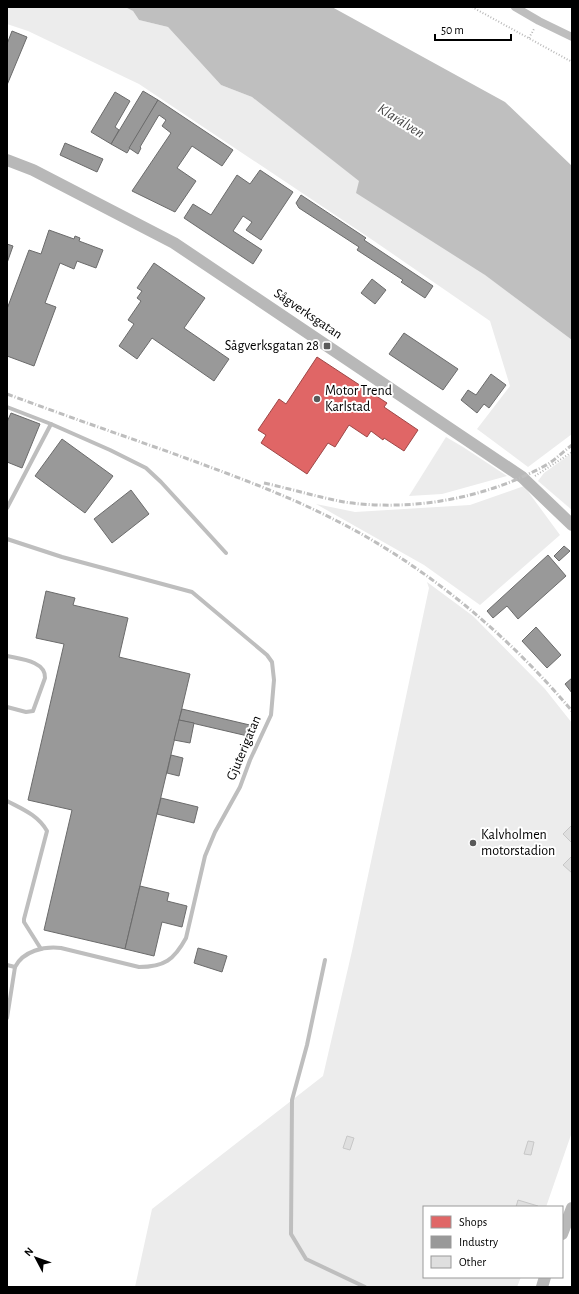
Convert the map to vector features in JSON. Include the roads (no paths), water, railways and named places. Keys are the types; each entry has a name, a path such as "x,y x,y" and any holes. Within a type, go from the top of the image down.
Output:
{"street":[{"path":"514,7 570,36 572,27"},
{"name":"Sågverksgatan","path":"7,160 33,170 174,242 527,481 572,525"},
{"path":"563,1231 572,1208"}],"lane":[{"path":"7,407 116,452 146,468 161,482 226,553"},
{"path":"7,508 51,424"},
{"name":"Gjuterigatan","path":"7,539 62,557 192,592 267,655 272,662 274,680 271,715 250,760 240,787 215,832 205,856 186,938 175,956 162,964 152,967 140,967 49,946 18,960 15,967"},
{"path":"7,656 39,665 45,673 45,678 33,711 26,712 7,707"},
{"path":"7,801 33,814 48,831 24,919 24,922 42,949"},
{"path":"325,960 307,1045 292,1100 291,1234 306,1259 365,1287"},
{"path":"7,965 15,967 7,1018"}],"water":[{"name":"Klarälven","path":"125,7 332,7 505,102 572,166 572,340 485,275 356,193 359,181 252,97 221,85 168,27 139,20 133,11"}],"railway":[{"path":"7,394 254,484 296,501 370,539 434,581 464,604 521,656 572,711"},
{"path":"264,483 324,498 370,505 397,505 449,500 501,486 525,476 548,464 572,445"}],"place":[{"name":"Sågverksgatan 28","path":"327,346"},
{"name":"Motor Trend Karlstad","path":"317,399"},
{"name":"Kalvholmen motorstadion","path":"473,843"}]}
